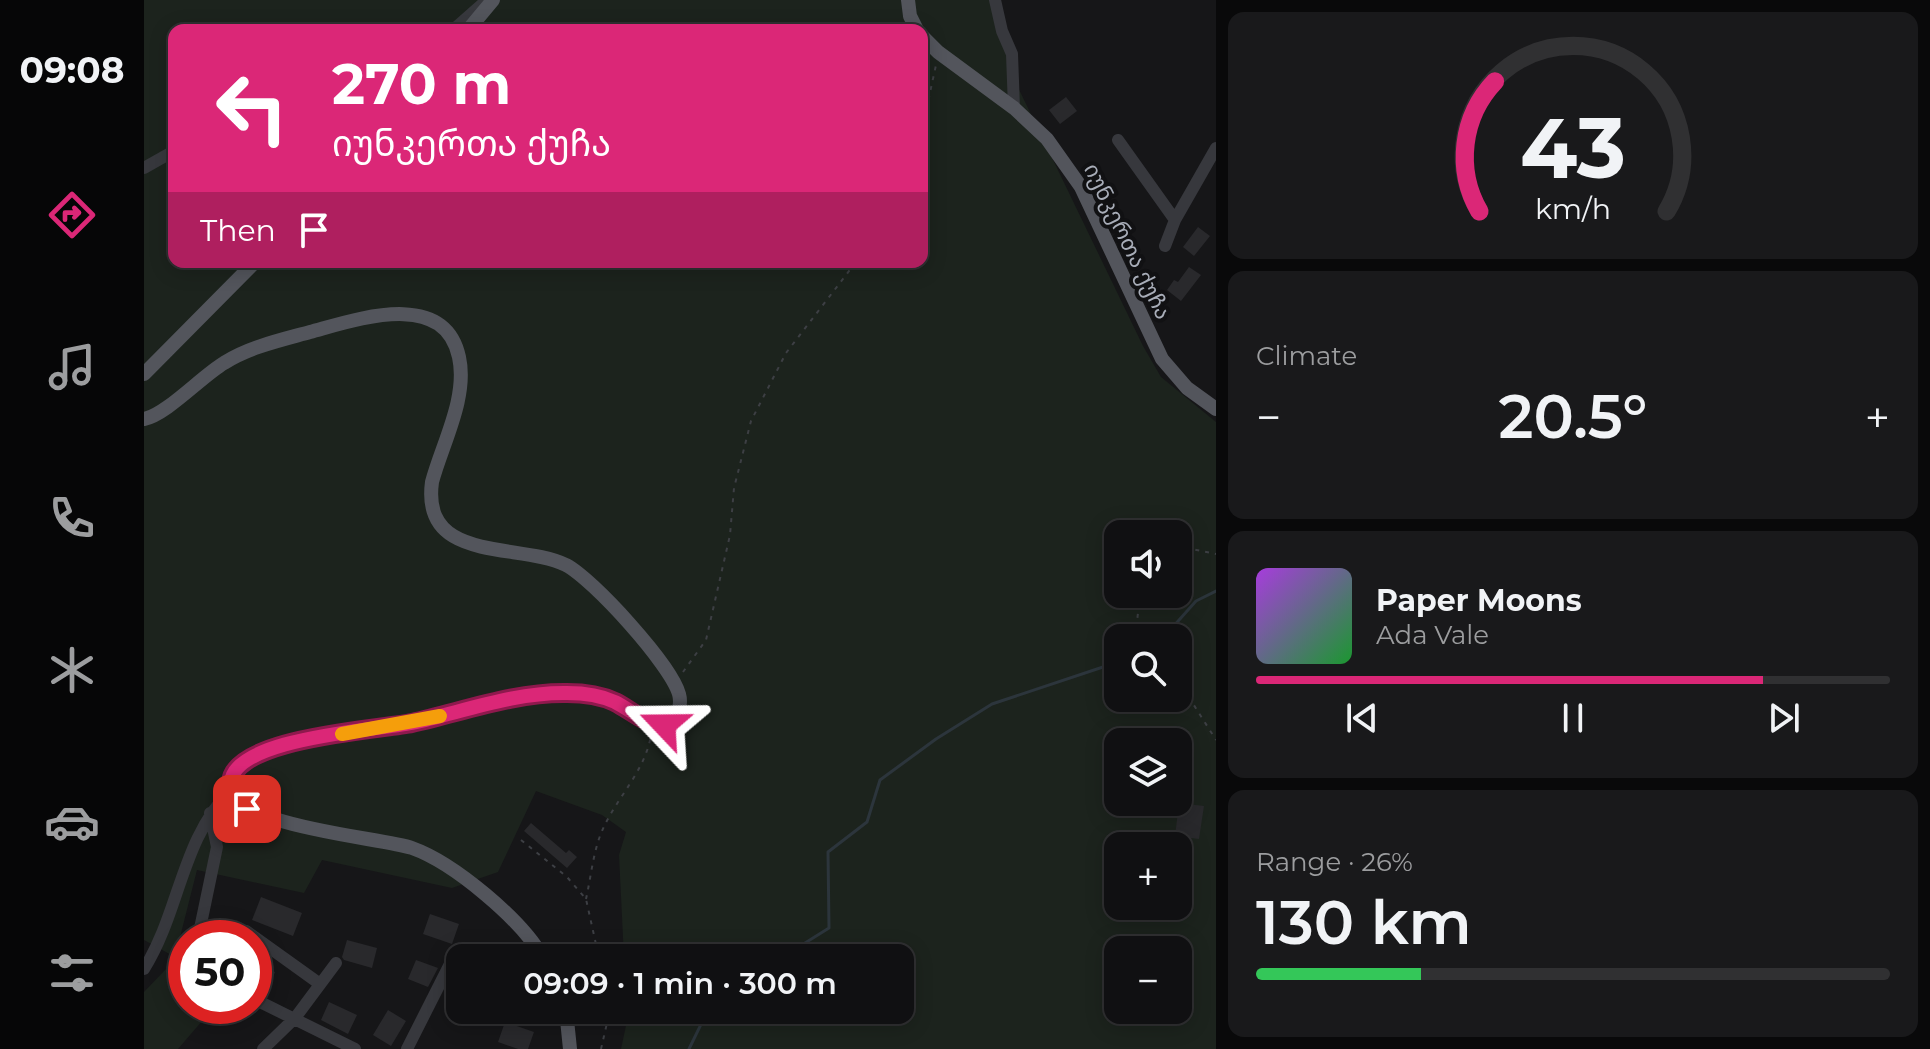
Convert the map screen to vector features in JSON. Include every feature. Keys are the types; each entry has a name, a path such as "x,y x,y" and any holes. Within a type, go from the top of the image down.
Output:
{"main road":[{"path":"472,24 490,0"},
{"path":"908,0 914,24"},
{"name":"იუნკერთა ქუჩა","path":"928,42 1014,108 1047,139 1081,187 1153,341 1173,374 1216,409"},
{"path":"144,374 249,268"},
{"path":"144,419 164,409 200,378 241,354 379,314 426,318 437,324 450,338 459,355 460,371 458,395 432,482 430,496 438,523 458,539 477,547 548,559 566,565 586,578 653,653 675,684 680,696 679,711 673,720 664,725 653,724 612,701 594,695 545,693 409,724 292,742 268,749 250,757 234,771 230,780 231,790 237,802 247,809 291,824 412,848 448,866 513,919 532,944"},
{"path":"567,1024 570,1049"}],"street":[{"path":"460,24 490,0"},
{"path":"995,0 1002,31 1012,54 1014,108"},
{"path":"1118,140 1175,220"},
{"path":"1165,246 1175,220 1216,148"},
{"path":"144,168 168,154"},
{"path":"144,969 170,911 191,851 210,813 231,790"},
{"path":"202,920 217,847 210,813"},
{"path":"272,950 320,984"},
{"path":"263,1049 295,1018 336,963"},
{"path":"407,1049 446,972"},
{"path":"272,1007 355,1049"}],"path":[{"path":"928,100 938,52"},
{"path":"675,684 706,640 730,535 734,488 751,421 786,353 851,268"},
{"path":"1192,549 1216,554"},
{"path":"1192,702 1216,740"},
{"path":"596,944 586,899 596,847 649,748 653,724"},
{"path":"521,840 567,877 586,899"},
{"path":"601,1049 607,1024"}],"shaded area":[{"path":"144,0 991,0 1012,75 1143,346 1161,377 1216,422 1216,1049 621,1049 626,1024 914,1024 914,944 623,944 619,855 626,832 602,815 536,791 498,872 452,888 322,860 304,893 197,870 184,920 168,920 168,953 144,940"},
{"path":"168,970 168,1024 200,1024 178,1049 144,1049 144,992"}],"building":[{"path":"1066,97 1077,111 1060,124 1049,110"},
{"path":"1198,227 1210,236 1194,256 1183,247"},
{"path":"1189,267 1201,275 1181,301 1167,290 1174,280 1178,282"},
{"path":"1192,805 1204,806 1199,839 1192,838 1192,832 1175,832 1177,816 1192,816"},
{"path":"531,823 566,853 569,850 577,857 567,868 524,831"},
{"path":"261,897 302,913 293,936 272,928 272,920 252,920"},
{"path":"430,914 459,924 452,944 423,934"},
{"path":"347,940 377,948 372,968 344,960 342,957"},
{"path":"416,960 438,968 428,987 408,979"},
{"path":"329,1002 357,1015 348,1034 321,1020"},
{"path":"388,1010 406,1021 391,1046 373,1035"},
{"path":"504,1024 534,1032 528,1049 498,1042"}],"waterway":[{"path":"1175,624 1196,601 1216,591"},
{"path":"803,944 829,928 828,852 867,822 880,780 936,739 992,704 1104,667"},
{"path":"689,1049 701,1024"}],"slow traffic":[{"path":"342,734 440,716"}],"route":[{"path":"247,809 237,802 231,790 230,780 234,771 250,757 292,742 409,724 545,693 594,695 612,701 653,724 664,725"}]}
